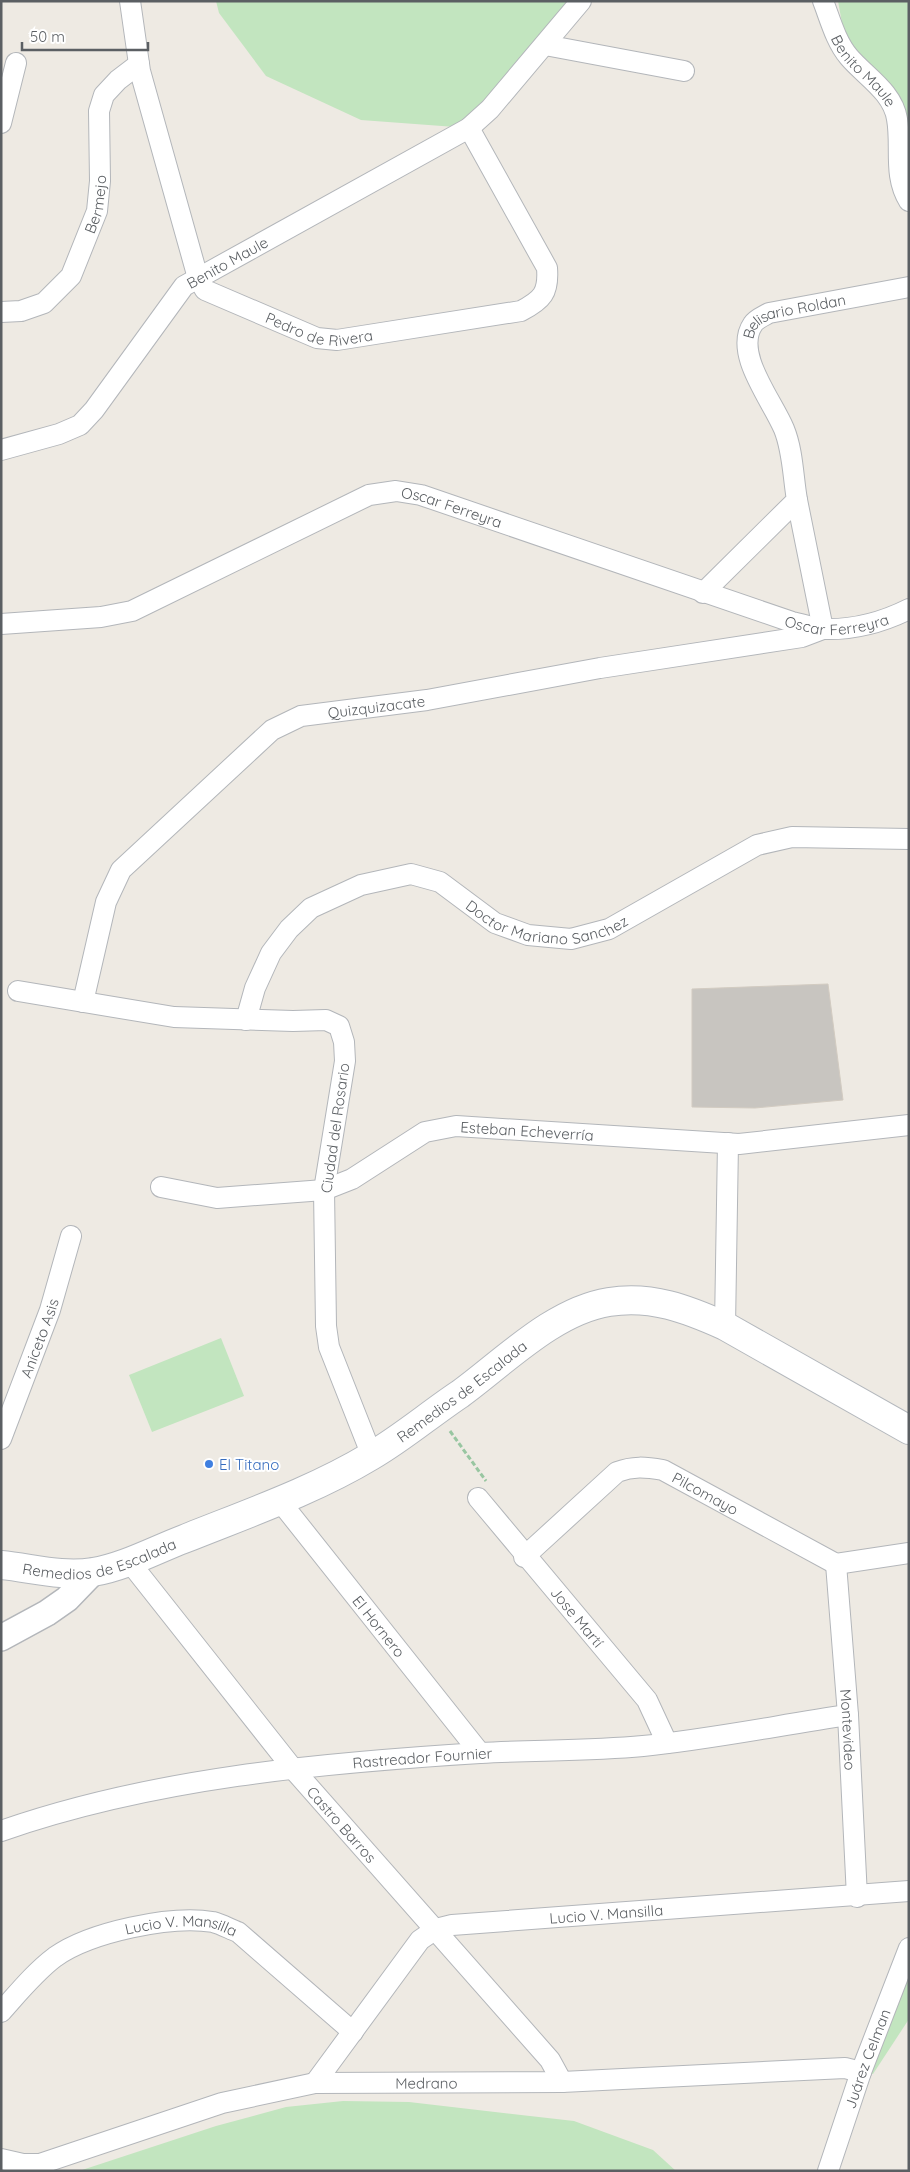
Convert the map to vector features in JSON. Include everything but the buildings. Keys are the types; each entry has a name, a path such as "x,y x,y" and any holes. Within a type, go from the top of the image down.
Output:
{"main road":[{"name":"Remedios de Escalada","path":"1,1565 73,1574 94,1572 279,1500 372,1456 481,1379 554,1323 581,1310 608,1302 636,1300 664,1302 724,1326 909,1430"}],"street":[{"path":"130,1 139,64 198,278"},
{"name":"Benito Maule","path":"1,450 59,434 80,425 94,410 184,286 469,128 490,109 581,1"},
{"name":"Benito Maule","path":"824,1 839,40 848,56 886,95 897,118 899,172 905,195 909,201"},
{"path":"545,45 684,71"},
{"path":"1,123 16,62"},
{"name":"Bermejo","path":"1,312 21,311 44,302 71,276 97,211 100,181 99,111 104,95 118,80 139,64"},
{"name":"Pedro de Rivera","path":"198,278 205,290 317,338 337,340 521,311 539,301 548,282 547,268 469,128"},
{"name":"Belisario Roldan","path":"822,628 797,500 791,455 784,430 751,363 746,341 754,322 769,313 909,287"},
{"name":"Oscar Ferreyra","path":"1,624 101,617 132,611 370,495 396,491 421,495 792,622 822,628 862,625 890,618 909,609"},
{"path":"703,593 797,500"},
{"name":"Quizquizacate","path":"83,1002 106,902 121,870 272,730 300,716 427,700 610,666 802,637 822,628"},
{"name":"Doctor Mariano Sanchez","path":"246,1020 255,988 272,953 289,930 311,908 361,885 411,874 440,882 495,923 528,935 571,939 609,930 757,845 792,837 909,839"},
{"name":"Ciudad del Rosario","path":"18,991 174,1018 326,1020 339,1026 344,1042 345,1061 324,1190 326,1326 329,1347 372,1456"},
{"name":"Esteban Echeverría","path":"161,1187 217,1198 324,1190 352,1179 425,1132 456,1126 728,1143 909,1125"},
{"path":"724,1326 728,1143"},
{"name":"Aniceto Asis","path":"1,1439 50,1310 71,1236"},
{"name":"Pilcomayo","path":"524,1557 617,1472 629,1467 643,1466 662,1470 836,1564"},
{"name":"Jose Martí","path":"478,1498 524,1557 647,1700 667,1743"},
{"name":"El Hornero","path":"279,1500 480,1753"},
{"path":"836,1564 909,1553"},
{"name":"Castro Barros","path":"128,1560 294,1770 550,2060 562,2082"},
{"name":"Montevideo","path":"836,1564 848,1714 857,1897"},
{"path":"1,1638 60,1604 94,1572"},
{"name":"Rastreador Fournier","path":"1,1831 116,1798 165,1788 340,1763 667,1743 848,1714"},
{"name":"Lucio V. Mansilla","path":"436,1929 462,1925 857,1897 909,1891"},
{"name":"Lucio V. Mansilla","path":"1,2012 54,1958 76,1944 106,1934 184,1920 215,1922 238,1932 353,2032"},
{"path":"315,2083 420,1940 436,1929"},
{"name":"Juárez Celman","path":"828,2171 862,2072 909,1948"},
{"name":"Medrano","path":"1,2159 23,2164 40,2164 222,2103 315,2083 562,2082 845,2068 862,2072"}],"path":[{"path":"450,1431 490,1487 478,1498"}],"green space":[{"path":"216,1 581,1 469,128 361,120 266,76 219,13"},
{"path":"838,1 909,1 909,190 897,118 848,56"},
{"path":"221,1338 244,1396 152,1432 129,1375"},
{"path":"909,1959 909,2019 873,2074 865,2072"},
{"path":"343,2101 409,2102 574,2121 653,2150 676,2171 79,2171 216,2126 286,2107"}],"place":[{"name":"El Titano","path":"209,1464"}]}
